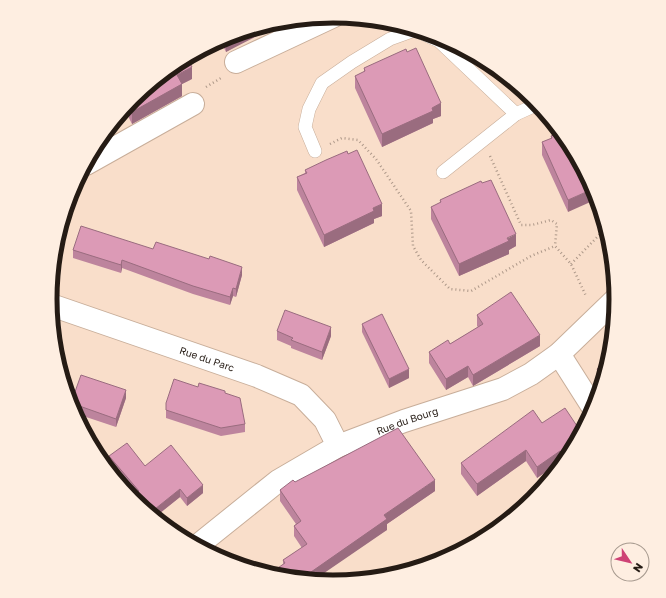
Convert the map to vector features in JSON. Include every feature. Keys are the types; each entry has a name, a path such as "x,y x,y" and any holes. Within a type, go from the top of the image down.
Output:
{"street":[{"path":"236,62 317,24"},
{"path":"96,159 193,104"},
{"name":"Rue du Bourg","path":"202,542 278,481 338,446 404,421 503,389 531,374 559,354 609,306"},
{"name":"Rue du Parc","path":"58,308 257,376 301,395 325,420 338,446"},
{"path":"559,354 589,402"}],"lane":[{"path":"315,151 305,127 308,109 322,83 352,62 390,39 407,33"},
{"path":"445,47 516,114"},
{"path":"443,172 516,114 531,107"}],"path":[{"path":"193,104 195,95 225,75 236,62"},
{"path":"315,151 342,138 358,140 376,159 410,211 413,246 421,260 450,289 471,291 531,256 555,246"},
{"path":"482,140 521,225 532,225 551,220 557,224 555,246 571,264 596,318"},
{"path":"571,264 601,233"}],"building":[{"path":"416,48 441,103 432,108 433,111 382,134 355,76 365,71 364,68 406,49 407,52"},
{"path":"190,63 192,67 177,75 182,84 132,112 131,111 151,91"},
{"path":"554,135 572,161 587,191 568,200 542,142 552,138 551,136"},
{"path":"357,150 382,204 373,208 374,211 324,235 297,177 307,173 305,170 326,160 347,151 348,154"},
{"path":"491,180 516,234 507,238 509,241 459,264 431,207 441,202 440,200 481,181 482,183"},
{"path":"81,226 153,249 156,242 209,259 210,256 242,267 236,289 233,288 230,297 193,286 122,260 121,265 73,250"},
{"path":"511,292 540,335 473,375 468,366 446,379 429,352 448,340 450,344 483,324 477,315"},
{"path":"285,310 331,327 322,352 291,340 293,338 277,331"},
{"path":"382,314 409,369 389,379 362,324"},
{"path":"81,375 126,390 116,419 78,406 74,394"},
{"path":"174,379 198,387 199,383 225,391 225,393 240,398 245,424 221,428 166,410 166,403"},
{"path":"565,408 578,427 561,453 560,451 537,467 526,450 477,484 461,463 533,410 542,423"},
{"path":"398,428 435,480 384,515 387,519 309,574 276,569 285,563 283,560 307,544 294,526 301,521 280,490 293,480 295,482"},
{"path":"127,443 145,466 171,445 203,485 187,498 180,489 154,510 137,493 139,491 109,456"}]}
